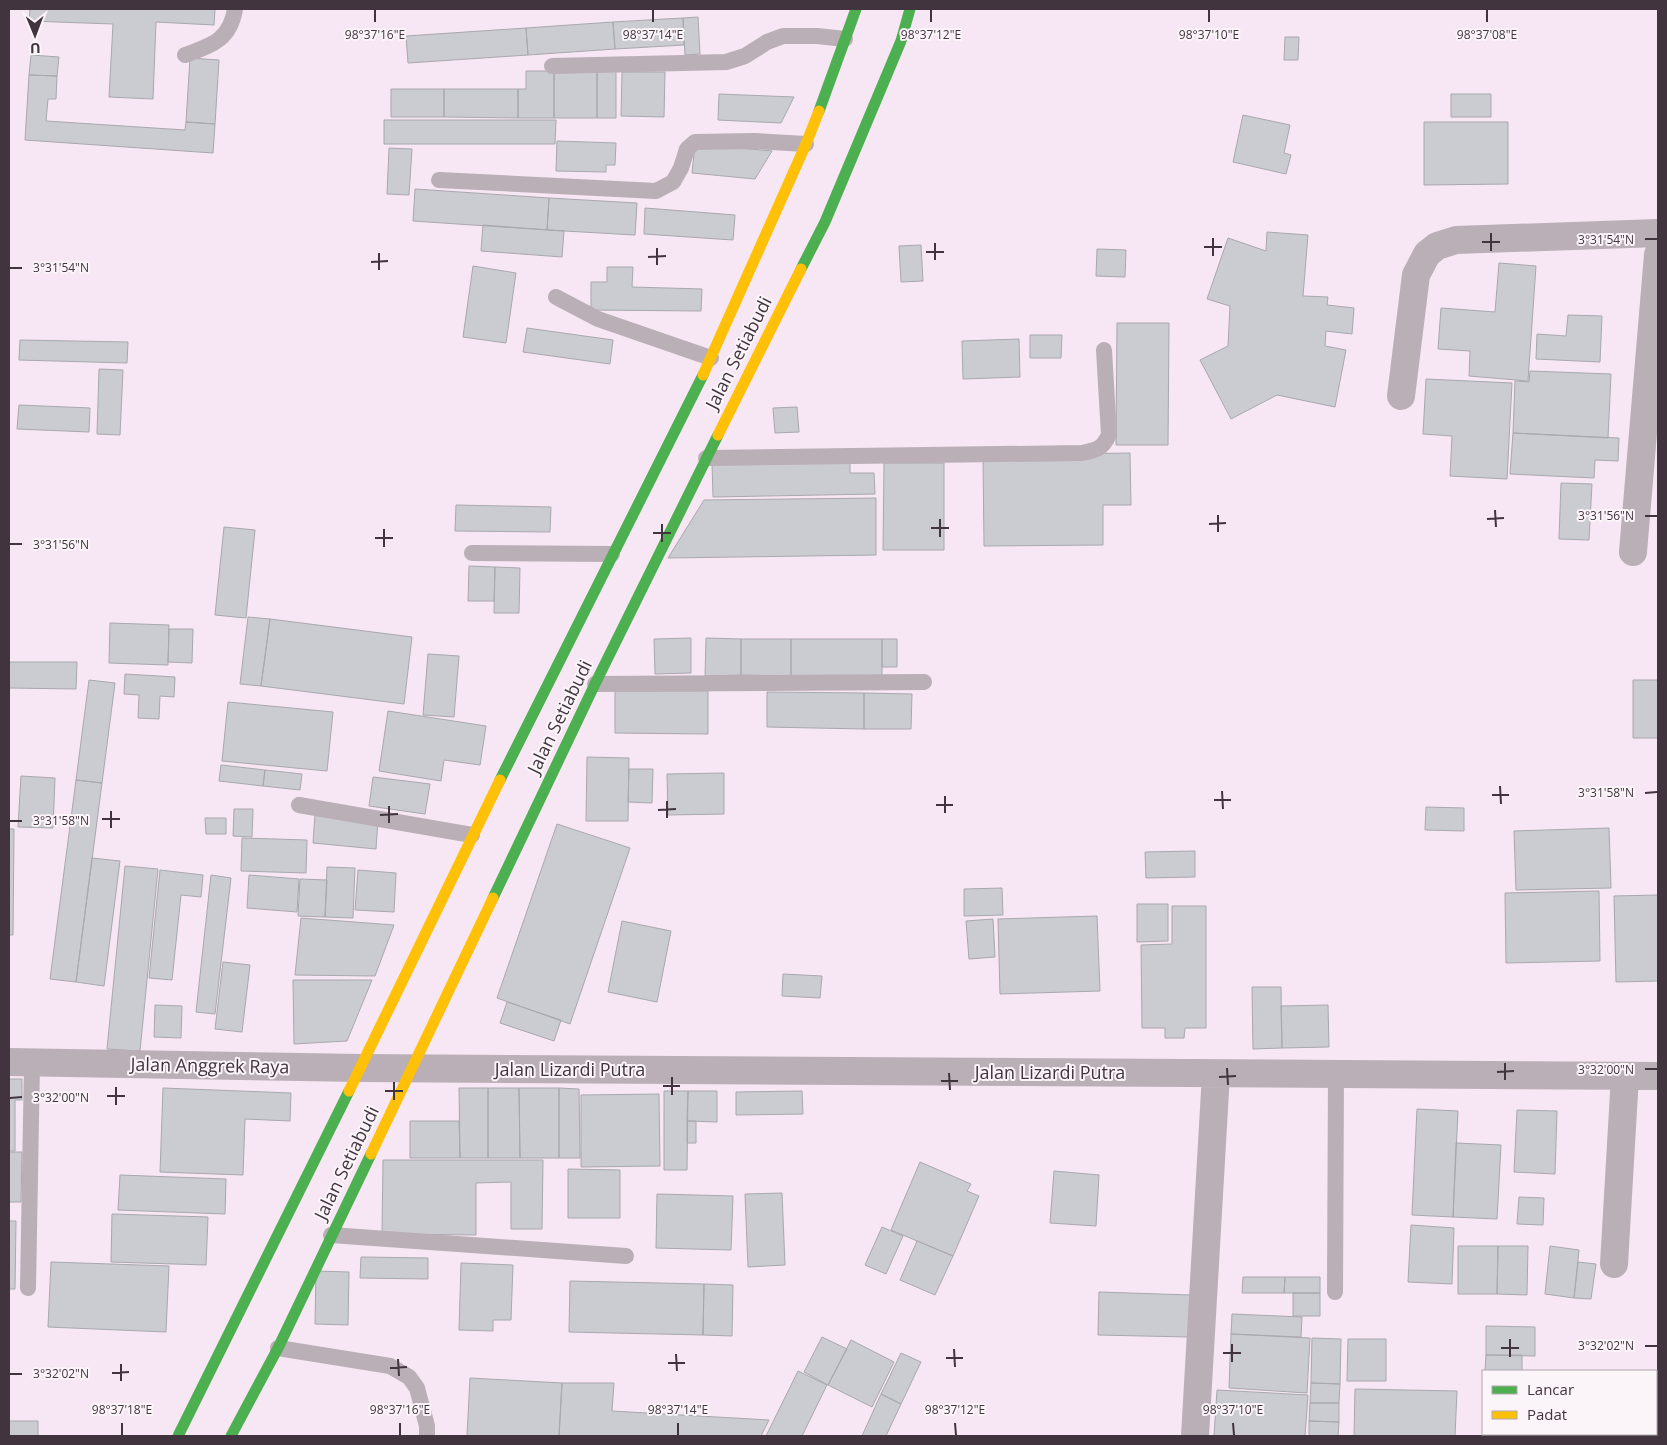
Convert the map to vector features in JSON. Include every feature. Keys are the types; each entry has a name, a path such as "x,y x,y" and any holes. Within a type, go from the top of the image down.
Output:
{"main road":[{"name":"Jalan Setiabudi","path":"178,1436 361,1068 472,834 711,358 806,144 856,9"},
{"name":"Jalan Setiabudi","path":"231,1436 278,1348 595,684 825,222 901,41 910,9"}],"street":[{"path":"1401,396 1416,275 1427,254 1437,246 1456,240 1658,233"},
{"path":"1633,552 1658,255"},
{"name":"Jalan Anggrek Raya","path":"20,1063 412,1069"},
{"name":"Jalan Lizardi Putra","path":"412,1069 1658,1076"},
{"path":"1196,1436 1216,1074"},
{"path":"1614,1264 1625,1076"}],"lane":[{"path":"185,55 210,45 219,39 229,29 235,9"},
{"path":"552,66 726,62 744,56 767,42 783,36 817,36 845,39"},
{"path":"439,180 656,191 673,182 681,168 687,149 695,142 806,144"},
{"path":"556,297 598,319 711,358"},
{"path":"706,458 1072,453 1097,450 1104,444 1109,434 1104,350"},
{"path":"472,553 612,554"},
{"path":"595,684 924,682"},
{"path":"299,805 472,834"},
{"path":"20,1063 28,1288"},
{"path":"1336,1074 1336,1292"},
{"path":"331,1235 626,1256"},
{"path":"278,1348 390,1366 409,1377 416,1388 427,1426 427,1436"}],"building":[{"path":"30,9 215,9 214,25 156,22 153,99 109,97 113,24 29,21"},
{"path":"698,17 700,54 685,55 683,18"},
{"path":"683,18 684,45 615,49 613,22"},
{"path":"613,22 615,49 528,55 526,28"},
{"path":"526,28 528,55 408,63 406,36"},
{"path":"1285,37 1299,37 1298,60 1284,60"},
{"path":"31,55 59,57 57,76 29,75"},
{"path":"190,58 219,60 215,124 186,122"},
{"path":"526,71 554,71 554,118 518,118 518,89 526,89"},
{"path":"554,71 597,71 597,118 554,118"},
{"path":"597,71 616,71 616,118 597,118"},
{"path":"622,72 665,72 664,117 621,116"},
{"path":"29,75 57,76 56,99 48,99 46,121 185,130 186,122 215,124 213,153 25,140"},
{"path":"391,89 444,89 444,117 391,117"},
{"path":"444,89 518,89 518,118 444,117"},
{"path":"719,94 794,97 781,123 718,120"},
{"path":"1451,94 1491,94 1491,117 1451,117"},
{"path":"1243,115 1290,125 1284,153 1291,155 1286,174 1233,162"},
{"path":"384,120 556,120 555,144 384,144"},
{"path":"1424,122 1508,122 1508,184 1424,185"},
{"path":"557,141 616,143 615,165 606,165 606,172 556,171"},
{"path":"695,144 772,151 755,179 692,173"},
{"path":"389,148 412,149 409,195 387,194"},
{"path":"415,189 549,198 547,230 413,221"},
{"path":"549,198 637,203 635,235 547,230"},
{"path":"645,208 735,215 733,240 644,234"},
{"path":"483,225 564,231 562,257 481,251"},
{"path":"1267,232 1308,235 1303,296 1328,297 1327,305 1354,308 1352,334 1326,331 1325,346 1346,350 1335,407 1277,395 1231,419 1200,360 1228,346 1230,306 1207,299 1228,238 1266,251"},
{"path":"921,245 923,281 901,282 899,246"},
{"path":"1097,249 1126,250 1125,277 1096,276"},
{"path":"1499,263 1536,266 1528,381 1469,376 1470,351 1438,349 1441,308 1495,312"},
{"path":"473,266 516,273 506,343 463,337"},
{"path":"607,267 633,267 632,287 702,289 701,311 591,310 591,282 607,282"},
{"path":"1568,315 1602,316 1600,362 1536,359 1537,334 1566,336"},
{"path":"1117,323 1169,323 1168,445 1116,445"},
{"path":"527,328 613,340 610,364 523,352"},
{"path":"1030,335 1062,335 1061,358 1030,358"},
{"path":"1019,339 1020,377 963,379 962,341"},
{"path":"20,340 128,342 127,363 19,360"},
{"path":"99,369 123,370 120,435 97,434"},
{"path":"1530,371 1611,374 1608,438 1513,433 1515,381 1529,382"},
{"path":"1426,379 1512,383 1507,479 1450,476 1452,436 1423,434"},
{"path":"19,405 90,408 89,432 17,429"},
{"path":"797,407 799,432 775,433 773,408"},
{"path":"1513,433 1619,438 1618,461 1595,460 1594,478 1510,474"},
{"path":"1130,453 1131,505 1103,505 1103,545 984,546 983,455"},
{"path":"850,460 850,473 874,473 875,494 713,497 712,463"},
{"path":"884,463 944,463 944,550 883,550"},
{"path":"1561,483 1592,484 1589,540 1559,539"},
{"path":"876,498 876,555 668,558 704,500"},
{"path":"456,505 551,507 550,532 455,531"},
{"path":"224,527 255,530 246,618 215,615"},
{"path":"469,566 495,567 494,601 468,601"},
{"path":"495,567 520,568 519,613 494,613"},
{"path":"248,617 270,619 261,686 240,684"},
{"path":"270,619 412,637 404,704 261,686"},
{"path":"110,623 169,625 168,665 109,663"},
{"path":"169,629 193,629 192,663 168,662"},
{"path":"691,638 691,673 655,674 654,639"},
{"path":"706,638 741,639 741,675 705,676"},
{"path":"741,639 791,639 791,676 741,675"},
{"path":"791,639 882,639 882,676 791,676"},
{"path":"882,639 897,639 897,667 882,667"},
{"path":"428,654 459,656 454,717 423,715"},
{"path":"9,662 77,662 76,689 9,688"},
{"path":"125,674 175,677 174,697 160,696 159,719 138,718 139,695 124,694"},
{"path":"89,680 115,683 102,783 76,780"},
{"path":"1633,680 1658,680 1658,738 1633,738"},
{"path":"615,691 708,691 708,734 615,733"},
{"path":"767,692 864,693 864,729 767,727"},
{"path":"864,693 912,694 911,729 864,729"},
{"path":"228,702 333,712 327,771 222,761"},
{"path":"388,711 486,726 480,765 444,760 441,781 379,771"},
{"path":"587,757 629,758 628,821 586,821"},
{"path":"221,765 265,770 263,786 219,781"},
{"path":"629,769 653,769 652,803 628,802"},
{"path":"265,770 302,774 300,790 263,786"},
{"path":"724,773 724,814 668,815 667,774"},
{"path":"21,776 55,778 53,828 18,827"},
{"path":"373,777 430,784 425,814 369,806"},
{"path":"76,780 102,783 76,982 50,979"},
{"path":"1426,807 1464,808 1464,831 1425,830"},
{"path":"234,809 253,809 252,837 233,836"},
{"path":"315,814 378,820 376,849 313,843"},
{"path":"205,818 226,818 226,834 206,834"},
{"path":"557,824 630,848 570,1024 497,998"},
{"path":"1609,828 1611,888 1516,890 1514,831"},
{"path":"9,829 14,829 13,935 9,935"},
{"path":"242,838 307,840 306,873 241,871"},
{"path":"1195,851 1195,877 1146,878 1145,852"},
{"path":"92,858 120,861 104,986 76,982"},
{"path":"125,866 158,869 140,1051 107,1049"},
{"path":"327,867 355,868 353,918 325,917"},
{"path":"160,870 203,875 201,897 181,895 172,980 149,978"},
{"path":"358,870 396,873 394,912 355,910"},
{"path":"211,875 231,878 215,1014 196,1012"},
{"path":"249,875 299,879 297,912 247,908"},
{"path":"300,879 327,880 325,917 298,916"},
{"path":"1002,888 1003,915 964,916 964,889"},
{"path":"1599,891 1600,961 1506,963 1505,893"},
{"path":"1658,895 1658,981 1616,982 1614,896"},
{"path":"1137,904 1168,904 1168,941 1137,942"},
{"path":"1172,906 1206,906 1206,1028 1185,1028 1184,1038 1165,1038 1165,1028 1142,1028 1141,945 1172,944"},
{"path":"1097,916 1100,991 1000,994 998,919"},
{"path":"301,918 394,925 375,976 295,975"},
{"path":"993,919 995,957 969,959 966,921"},
{"path":"622,921 671,931 657,1002 608,992"},
{"path":"223,962 250,965 242,1032 215,1029"},
{"path":"783,974 822,976 820,998 782,996"},
{"path":"293,980 372,980 347,1041 294,1044"},
{"path":"1252,987 1281,987 1282,1048 1253,1049"},
{"path":"507,1002 561,1020 554,1041 500,1023"},
{"path":"155,1005 182,1006 181,1038 154,1037"},
{"path":"1328,1005 1329,1047 1282,1048 1281,1006"},
{"path":"9,1079 22,1079 22,1100 15,1100 15,1151 9,1151"},
{"path":"163,1088 291,1093 290,1121 245,1119 243,1175 160,1172"},
{"path":"459,1088 488,1088 488,1158 460,1158"},
{"path":"488,1088 519,1088 520,1158 488,1158"},
{"path":"519,1088 559,1088 559,1158 520,1158"},
{"path":"559,1088 579,1089 580,1158 559,1158"},
{"path":"664,1091 688,1091 687,1170 664,1170"},
{"path":"688,1091 717,1091 717,1122 687,1121"},
{"path":"802,1091 803,1114 736,1115 736,1092"},
{"path":"659,1094 660,1166 581,1167 581,1095"},
{"path":"1417,1109 1458,1111 1453,1217 1412,1215"},
{"path":"1517,1110 1557,1111 1555,1174 1514,1172"},
{"path":"410,1121 459,1121 460,1158 410,1158"},
{"path":"687,1121 696,1121 696,1143 687,1143"},
{"path":"1456,1143 1501,1145 1497,1219 1453,1217"},
{"path":"9,1152 22,1152 21,1202 9,1202"},
{"path":"383,1160 543,1160 542,1229 511,1229 511,1182 476,1183 476,1235 382,1234"},
{"path":"920,1162 971,1184 967,1191 979,1196 953,1256 891,1230"},
{"path":"568,1169 620,1170 620,1218 568,1218"},
{"path":"1054,1171 1099,1175 1096,1226 1050,1223"},
{"path":"120,1175 226,1179 225,1214 118,1210"},
{"path":"782,1193 785,1265 748,1267 745,1194"},
{"path":"657,1194 733,1196 731,1250 656,1248"},
{"path":"1519,1197 1544,1198 1543,1225 1517,1224"},
{"path":"112,1214 208,1217 206,1265 111,1262"},
{"path":"9,1221 16,1221 15,1289 9,1289"},
{"path":"1411,1225 1454,1228 1452,1284 1408,1282"},
{"path":"882,1227 903,1236 886,1274 865,1265"},
{"path":"917,1241 953,1256 935,1295 900,1280"},
{"path":"1458,1246 1498,1246 1497,1294 1458,1294"},
{"path":"1498,1246 1528,1246 1527,1295 1497,1294"},
{"path":"1550,1246 1579,1250 1574,1298 1545,1294"},
{"path":"361,1257 428,1258 428,1279 360,1278"},
{"path":"51,1262 169,1266 166,1332 48,1327"},
{"path":"1578,1262 1596,1264 1591,1299 1574,1298"},
{"path":"461,1263 513,1265 511,1320 493,1320 493,1331 459,1330"},
{"path":"316,1271 349,1272 348,1325 315,1324"},
{"path":"1243,1277 1285,1277 1284,1293 1242,1293"},
{"path":"1285,1277 1320,1277 1320,1293 1284,1293"},
{"path":"570,1281 704,1284 703,1335 569,1332"},
{"path":"704,1284 733,1285 732,1336 703,1335"},
{"path":"1099,1292 1190,1295 1189,1337 1098,1335"},
{"path":"1293,1293 1320,1293 1320,1316 1293,1316"},
{"path":"1232,1314 1302,1317 1301,1337 1231,1334"},
{"path":"1486,1326 1535,1327 1535,1356 1486,1355"},
{"path":"1231,1334 1310,1338 1307,1393 1229,1388"},
{"path":"822,1337 847,1349 828,1385 804,1372"},
{"path":"1312,1338 1341,1339 1340,1384 1311,1383"},
{"path":"1348,1339 1386,1339 1386,1381 1347,1381"},
{"path":"851,1340 894,1362 872,1407 828,1385"},
{"path":"901,1353 921,1362 901,1404 881,1394"},
{"path":"1486,1355 1522,1355 1522,1370 1485,1370"},
{"path":"798,1371 827,1385 802,1436 766,1436"},
{"path":"470,1378 562,1383 559,1436 467,1436"},
{"path":"562,1383 614,1383 612,1411 769,1420 761,1436 559,1436"},
{"path":"1311,1383 1340,1384 1339,1403 1310,1403"},
{"path":"1355,1389 1457,1391 1455,1436 1354,1436"},
{"path":"1217,1390 1308,1395 1305,1436 1214,1436"},
{"path":"881,1394 901,1404 886,1436 862,1436"},
{"path":"1310,1403 1339,1403 1339,1422 1309,1421"},
{"path":"9,1421 38,1421 38,1436 9,1436"},
{"path":"1309,1421 1339,1422 1338,1436 1309,1436"},
{"path":"1658,1426 1658,1436 1626,1436 1657,1435"},
{"path":"1487,1435 1522,1435 1522,1436"}],"traffic: fast":[{"path":"819,111 856,9"},
{"path":"801,269 825,222 901,41 910,9"},
{"path":"500,780 703,375"},
{"path":"493,898 595,684 718,435"},
{"path":"178,1436 349,1091"},
{"path":"231,1436 278,1348 371,1154"}],"traffic: slow":[{"path":"703,375 819,111"},
{"path":"718,435 801,269"},
{"path":"349,1091 500,780"},
{"path":"371,1154 493,898"}]}
